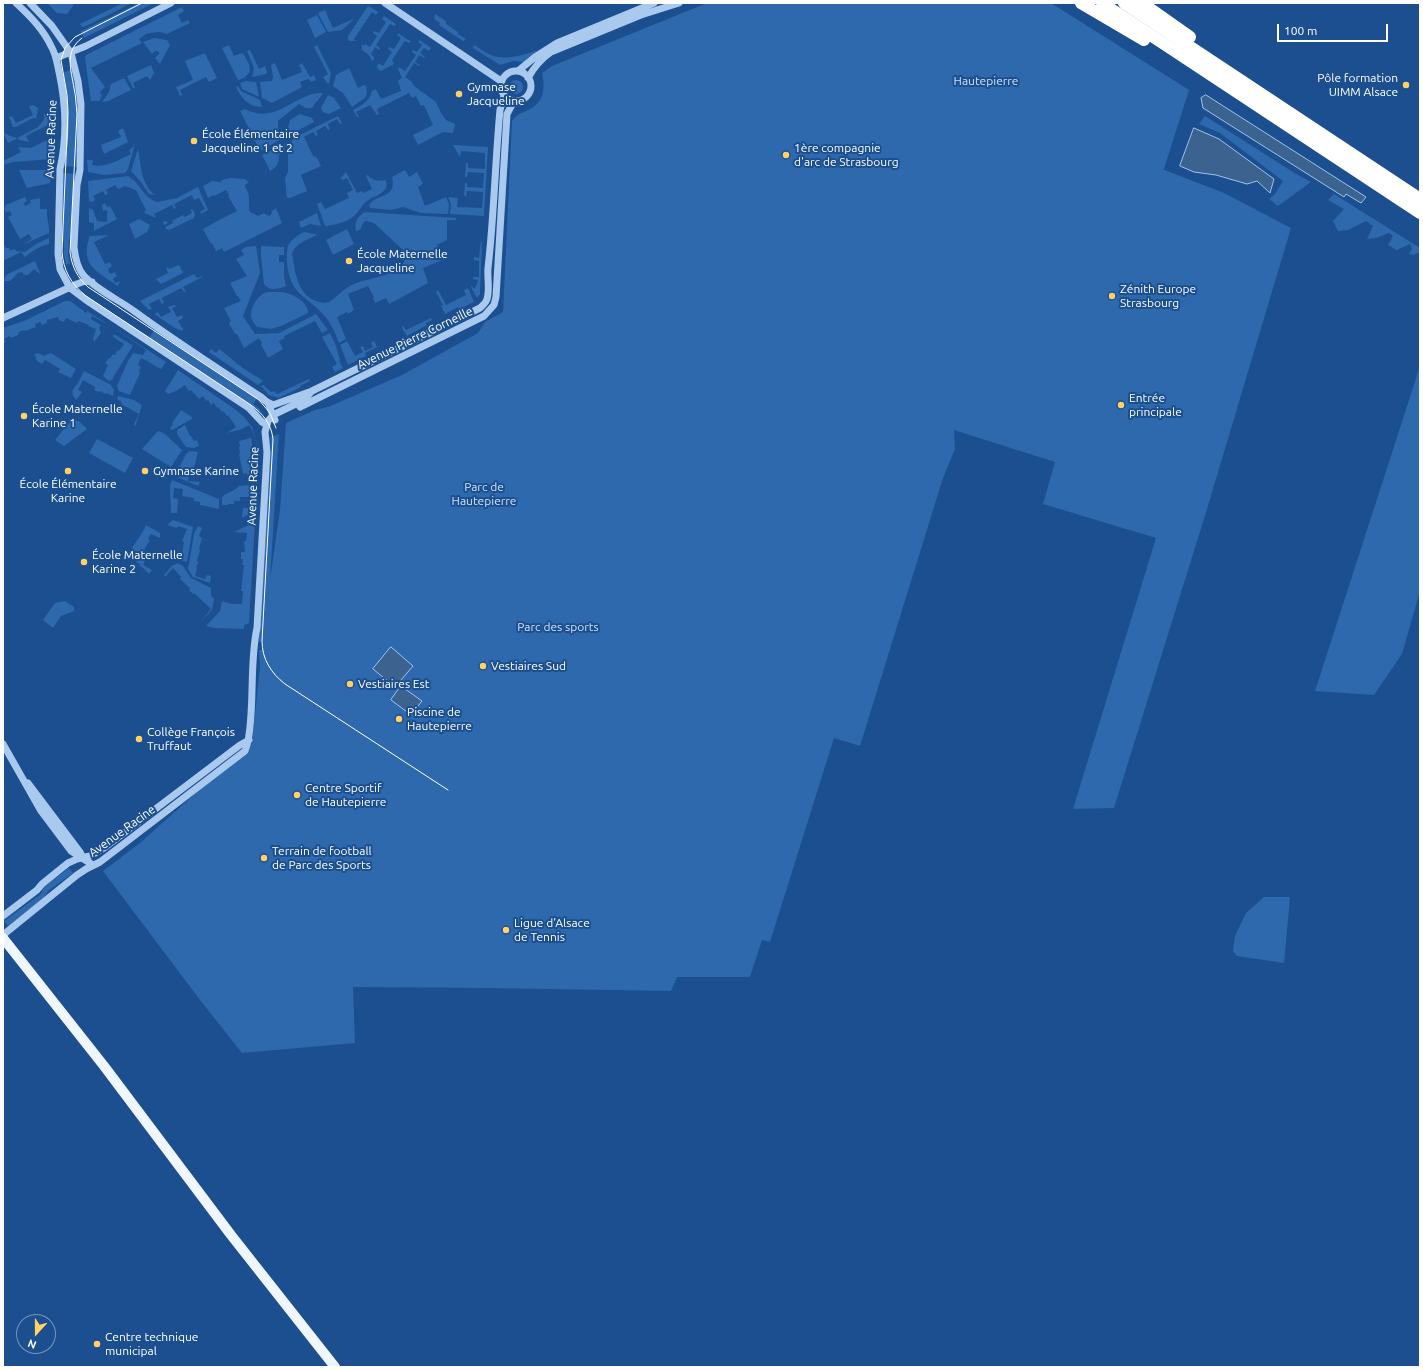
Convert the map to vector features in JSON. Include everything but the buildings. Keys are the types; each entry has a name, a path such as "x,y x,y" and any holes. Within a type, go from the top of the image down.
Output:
{"highway":[{"path":"1081,3 1164,51 1248,107 1302,135"},
{"path":"1102,3 1420,213"},
{"path":"1124,3 1420,199"},
{"path":"1142,3 1234,69 1273,102"}],"main road":[{"path":"3,938 104,1066 227,1229 335,1367"}],"street":[{"name":"Avenue Racine","path":"3,935 77,875 100,862 238,758 245,751 251,728 255,636 257,628 267,452 265,432 266,424 262,422 245,405 70,288 60,269 58,254 60,169 63,156 65,114 63,90 52,46 34,21 16,3"},
{"path":"30,3 52,26 71,52 78,81 81,104 80,175 77,185 74,247 75,256 84,275 154,326 265,400 274,418 304,400 312,391"},
{"path":"56,58 171,3"},
{"path":"385,3 501,81"},
{"path":"518,71 545,49 654,3"},
{"path":"528,78 533,68 551,52 641,15 679,3"},
{"path":"518,71 524,73 528,78 531,89 529,94 520,101 508,100 501,92 501,81 505,75 518,71"},
{"name":"Avenue Pierre Corneille","path":"265,400 273,405 312,391 480,308 484,304 486,301 488,285 500,110 504,96"},
{"name":"Avenue Pierre Corneille","path":"266,424 274,418 484,316 490,311 494,305 496,297 507,114 514,101"},
{"path":"70,288 77,280 80,269"},
{"path":"3,318 82,282 92,282"},
{"name":"Avenue Racine","path":"3,916 37,890 42,884 68,863 94,855 240,745 249,740"},
{"path":"3,744 41,811 71,851 76,856 83,858 93,865"}],"green space":[{"path":"47,3 75,3 67,14 57,13"},
{"path":"123,3 132,3 86,26 82,27 80,24"},
{"path":"140,3 154,3 84,38 81,31"},
{"name":"Parc des sports","path":"707,3 1051,3 1189,90 1164,169 1162,169 1224,193 1291,228 1207,509 1114,808 1073,809 1156,538 1043,504 1055,462 954,430 955,449 943,478 860,746 834,738 770,942 762,940 750,977 677,977 671,991 353,987 355,1043 242,1053 200,1000 103,871 140,843 252,743 260,667 259,650 262,650 263,642 259,642 271,450 270,437 279,434 270,580 280,510 286,423 315,410 328,407 402,375 478,333 485,322 503,312 512,121 519,114 535,106 539,102 543,93 544,83 542,73 552,66"},
{"path":"368,6 378,12 376,15 372,12 354,39 356,41 348,40 348,36"},
{"path":"182,7 184,11 178,15 182,23 188,20 190,23 167,34 160,32 146,34 139,39 142,43 91,68 105,87 100,92 102,96 99,101 91,101 85,58 86,55"},
{"path":"325,10 333,28 353,20 342,30 328,32 318,13"},
{"path":"435,14 446,21 446,24 466,39 463,41 439,25 440,23 434,19"},
{"path":"317,15 326,32 315,38 307,20"},
{"path":"384,16 396,24 394,26 390,24 376,45 380,48 379,50 375,47 371,54 374,57 374,60 372,61 369,55 362,50 362,44 370,47 377,36 373,33 374,31 379,33 386,22 382,19"},
{"path":"398,33 411,41 409,43 405,41 392,60 394,64 381,71 377,68 378,63 383,66 392,52 388,49 389,47 394,49 401,38 397,35"},
{"path":"154,38 167,40 170,45 160,64 155,58 159,52 155,51 152,54 143,42"},
{"path":"420,40 431,48 429,51 424,48 420,53 425,57 424,58 419,55 415,62 420,65 419,66 414,63 405,77 411,81 414,86 436,102 446,120 455,124 453,133 443,132 418,145 413,135 433,125 424,105 421,106 416,96 412,98 409,93 377,109 379,114 377,115 370,105 356,112 359,117 357,117 353,110 365,103 372,91 376,89 381,99 401,91 398,81 402,78 398,69 399,67 405,71 416,55 412,52 413,50 417,52 422,45 418,42"},
{"path":"229,45 234,56 243,53 249,64 250,72 244,78 238,80 222,48"},
{"path":"317,45 331,73 329,84 323,77 328,74 314,47"},
{"path":"474,45 496,57 521,55 538,50 523,62 514,61 500,65 473,48"},
{"path":"250,50 259,69 265,66 267,72 266,74 252,77 254,68 247,51"},
{"path":"205,53 217,78 209,82 206,77 180,90 182,95 180,96 176,87 193,80 185,61"},
{"path":"275,63 282,80 302,72 299,65 302,63 310,77 314,75 316,80 311,82 309,79 300,82 302,87 272,103 262,98 260,82 272,81 273,77 271,65"},
{"path":"151,65 154,73 150,80 147,76 133,83 135,88 133,88 127,76"},
{"path":"349,68 358,88 364,85 366,86 367,93 365,98 352,107 343,93 333,86 336,75"},
{"path":"74,69 78,100 78,167 63,166 62,73"},
{"path":"124,78 131,90 108,101 102,102 109,92 111,84"},
{"path":"513,80 519,80 523,84 523,90 519,94 513,94 509,90 509,84"},
{"path":"246,81 256,82 259,97 242,89 240,83"},
{"path":"238,86 241,91 260,100 262,107 249,104 238,91 236,87"},
{"path":"323,93 312,108 306,108 299,104 278,121 278,128 283,138 260,151 240,111 245,109 256,113 266,114 284,108 310,95"},
{"path":"328,95 334,98 341,108 329,114 323,112 321,108"},
{"path":"33,105 38,108 36,120 33,118 16,127 13,127 9,117 12,116 16,123 33,115 29,106"},
{"path":"44,114 52,114 54,129 51,131 48,125 26,136 29,142 19,140 18,138 8,143 3,132 17,138 38,127 44,120"},
{"path":"300,114 312,118 314,122 291,134 288,128 290,120"},
{"path":"338,116 342,123 340,124 337,119 328,124 330,129 328,130 325,126 316,131 318,135 316,136 313,132 304,137 313,156 317,158 321,166 301,175 307,191 287,198 285,178 288,172 288,155 292,141 294,138"},
{"path":"1205,116 1311,182 1278,206 1269,199 1275,194 1283,181 1220,133 1199,124"},
{"path":"123,128 128,142 104,154 101,145 121,137 118,131"},
{"path":"53,137 52,159 13,162 3,165 3,161 21,152 18,147 31,148"},
{"path":"133,142 134,148 128,169 125,173 104,175 88,172 87,160 93,160 92,165 97,166 112,163 131,154 129,150 133,147"},
{"path":"286,143 284,152 279,155 277,164 270,171 262,155"},
{"path":"453,145 488,147 484,216 450,214 451,204 448,197 458,198 457,207 482,208 483,192 467,191 466,196 464,196 465,183 467,183 467,187 483,188 484,173 468,172 467,177 465,177 466,163 468,163 468,168 485,169 485,153 461,151 460,157"},
{"path":"138,149 144,180 150,191 155,195 149,194 131,171"},
{"path":"19,170 51,170 50,183 27,188"},
{"path":"405,170 409,177 417,172 423,184 418,187 425,206 446,197 449,204 448,214 421,213 403,207 390,210 370,208 369,205 372,201 385,195 392,189 392,177"},
{"path":"346,172 357,193 362,191 363,193 372,189 366,176 368,175 374,179 385,180 387,184 386,188 382,193 365,202 357,213 350,219 338,224 325,226 317,204 321,202 325,209 349,198 347,193 353,190 347,178 342,180 341,178"},
{"path":"63,173 77,174 73,237 69,239 68,254 70,264 66,265 64,242 61,243"},
{"path":"128,176 136,182 148,197 157,202 177,198 198,187 208,210 201,214 200,212 205,209 199,198 194,200 192,195 174,204 176,208 174,209 172,205 154,214 156,218 144,212 146,210 136,190 125,186 118,189 115,185 106,190 108,194 105,195 103,191 93,196 95,200 92,202 89,201 88,181"},
{"path":"230,178 245,179 249,182 245,185 245,187 249,197 250,212 258,216 264,213 269,216 276,208 282,223 224,252 222,248 216,251 203,229 237,211 226,190 208,198 203,186 212,181 221,182 222,180"},
{"path":"1334,194 1420,248 1420,252 1413,255 1409,254 1412,249 1410,244 1397,250 1388,245 1393,236 1389,233 1376,238 1367,239 1373,226 1366,221 1348,230 1338,231 1333,221 1344,209 1328,200"},
{"path":"25,197 27,201 24,203 25,206 31,203 30,200 40,198 40,209 47,209 49,233 22,245 32,239 29,234 20,239 8,217 12,215 10,211 6,212 4,209 6,205"},
{"path":"105,203 107,207 110,206 117,219 94,231 94,223 89,222 89,208 93,210 97,221 107,222 107,210 103,211 102,205"},
{"path":"190,209 193,210 195,214 194,218 169,230 165,227 173,223 172,221 168,223 183,215 185,217 192,213"},
{"path":"365,212 456,218 456,220 447,220 447,240 437,245 442,260 423,268 428,283 389,304 386,298 375,303 374,297 368,286 348,294 354,310 348,314 347,312 337,317 346,339 339,343 325,316 295,288 288,268 287,251 292,240 304,232 317,235 302,242 292,253 294,267 301,287 310,298 322,303 329,302 350,286 386,275 394,271 400,267 406,254 374,223 366,221 363,223 360,230 356,231 355,225 357,220"},
{"path":"317,213 321,226 310,224 301,228 299,222"},
{"path":"139,219 150,225 147,232 135,239 129,224"},
{"path":"166,221 168,223 164,225 163,222"},
{"path":"347,229 354,244 333,255 326,240"},
{"path":"109,235 94,242 105,264 110,262 112,266 108,269 110,274 115,272 117,276 113,279 115,283 120,281 118,286 96,271 87,255 89,236"},
{"path":"49,238 49,244 39,247 25,257 21,252 3,261 3,244 6,248 9,248 10,251 15,249 16,251 25,252 36,244"},
{"path":"481,241 480,294 477,298 470,285 475,289 478,280 473,279 473,277 479,277 479,261 474,260 474,257 479,258"},
{"path":"256,246 260,273 243,316 255,334 279,333 316,314 328,330 322,333 315,321 284,336 285,338 279,341 283,349 268,358 259,338 244,348 237,334 235,334 229,323 231,321 224,308 241,301 230,283 247,276 236,259 244,255 241,250 246,247"},
{"path":"261,246 284,247 284,255 279,255 279,262 284,262 286,286 271,289 266,287 264,284"},
{"path":"35,261 40,274 34,269 28,275 24,275 22,272 18,273 10,281 4,281 6,275"},
{"path":"179,265 183,273 161,284 156,279 168,273 166,268 168,267 169,269"},
{"path":"194,274 197,278 202,277 183,287 186,291 184,292 181,288 162,298 164,303 162,304 159,299 149,304 152,309 149,310 140,301"},
{"path":"468,288 474,302 459,309 458,307 445,314 441,306 443,305 436,292 438,290 446,305 466,295 464,290"},
{"path":"267,292 283,292 299,299 306,305 308,313 281,326 271,329 257,327 251,315 252,308 258,298"},
{"path":"65,301 70,301 84,312 86,313 87,311 109,325 92,316 91,319 101,325 99,328 101,333 94,342 93,339 96,329 88,326 89,325 78,321 77,323 66,318 64,322 59,320 58,317 47,320 47,323 42,325 40,322 35,324 36,327 19,332 18,335 11,338 10,336 4,339 6,342 3,343 3,328 24,321"},
{"path":"174,305 177,306 172,308 177,317 182,315 183,318 178,321 182,328 184,327 182,331 154,314 158,312 161,317 171,312 168,307"},
{"path":"431,318 432,320 426,323 427,325 407,336 402,328 403,326 406,330"},
{"path":"111,326 166,362 161,369 141,358 138,365 141,367 140,373 130,395 119,391 117,386 133,353 143,355 146,350"},
{"path":"155,329 258,397 253,404 261,410 258,414 148,339"},
{"path":"330,333 336,346 339,361 343,368 335,372 332,367 337,364 322,337"},
{"path":"114,334 132,345 132,347 112,380 109,381 103,376 108,365 105,363 113,354 115,355 118,350 119,351 124,344 113,337"},
{"path":"347,341 355,356 363,352 360,347 363,346 365,351 373,347 371,343 374,341 377,347 365,353 366,356 348,365 340,345"},
{"path":"211,349 216,353 219,349 244,369 263,381 258,385 209,352"},
{"path":"39,353 43,356 51,353 76,369 71,378 58,372 60,369 45,360 42,364 36,360 34,354"},
{"path":"1420,366 1420,591 1402,654 1374,695 1315,691"},
{"path":"178,370 236,410 252,427 259,454 256,510 242,518 243,508 248,508 249,497 240,497 240,501 234,501 234,504 222,505 222,497 239,486 251,485 256,487 258,455 253,432 249,425 242,429 227,433 236,427 228,415 227,416 223,411 222,412 218,407 217,408 214,403 211,405 203,396 199,399 191,390 189,391 185,385 168,394 165,391"},
{"path":"84,371 111,385 114,390 113,396 94,390 95,387 83,380 78,390 82,392 76,400 72,391"},
{"path":"309,379 310,381 300,386 301,387 279,398 269,395 261,386 263,385 271,392 274,391 277,394"},
{"path":"118,396 134,400 142,405 135,427 134,424 139,414 121,404 122,402 117,399"},
{"path":"181,410 192,417 192,419 172,430 170,429 173,424 172,423"},
{"path":"72,419 80,422 87,429 64,446 55,440"},
{"path":"185,425 190,436 194,441 197,440 199,446 194,448 186,447 177,434 177,430"},
{"path":"159,431 165,434 182,450 171,467 142,449"},
{"path":"251,438 253,448 253,464 252,479 249,482 247,473 243,474 239,454 239,441"},
{"path":"97,439 133,458 125,473 89,453"},
{"path":"190,451 198,452 192,475 189,475 188,481 200,482 198,486 177,477 176,474 186,454"},
{"path":"172,480 219,499 219,509 200,505 200,502 194,501 194,498 182,496 183,489 174,488 173,498 178,499 177,513 171,513 170,486"},
{"path":"173,520 193,527 187,562 181,560 184,542 182,541 187,529 167,525"},
{"path":"255,520 249,623 244,625 244,629 214,628 206,626 220,611 222,601 232,604 242,604 243,591 241,591 244,565 242,565 243,559 241,559 241,552 245,552 244,541 246,541 247,533 234,532 249,525"},
{"path":"146,525 160,533 160,538 151,534 148,539 150,540 144,550 149,553 143,565 152,570 149,574 132,557 130,553"},
{"path":"198,526 202,528 199,536 202,538 199,549 201,550 197,561 199,562 196,567 195,576 205,579 207,575 211,576 210,583 193,577 188,569 194,534"},
{"path":"178,563 183,566 191,578 211,588 211,596 214,599 212,610 200,622 211,609 189,590 190,588 180,579 181,577 173,568 165,577 164,575 172,566"},
{"path":"65,601 74,607 74,611 61,616 53,628 43,620 55,603"},
{"path":"69,868 73,873 48,891 44,898 8,926 4,921 41,894 44,887"},
{"path":"1264,897 1290,897 1284,963 1237,956 1233,951 1235,936 1246,913"}],"shaded area":[{"path":"1206,95 1366,197 1361,203 1346,194 1344,197 1203,108 1201,98"},
{"path":"1194,128 1219,139 1274,179 1270,193 1257,181 1247,184 1216,175 1194,172 1180,166"},
{"path":"391,647 413,666 395,687 373,669"},
{"path":"401,686 422,701 411,715 391,700"}],"tram line":[{"path":"142,3 75,37 65,48 61,60 67,95 68,112 62,251 66,270 76,287 86,296 251,405 266,419 273,439 262,641 262,648 268,665 285,684 448,790"},
{"path":"82,38 76,43 70,61 77,114 70,252 76,271 88,287 259,400 270,413 276,428"}],"place":[{"name":"Pôle formation UIMM Alsace","path":"1406,85"},
{"name":"Gymnase Jacqueline","path":"459,94"},
{"name":"École Élémentaire Jacqueline 1 et 2","path":"194,141"},
{"name":"1ère compagnie d'arc de Strasbourg","path":"786,155"},
{"name":"École Maternelle Jacqueline","path":"349,261"},
{"name":"Zénith Europe Strasbourg","path":"1112,296"},
{"name":"Entrée principale","path":"1121,405"},
{"name":"École Maternelle Karine 1","path":"24,416"},
{"name":"École Élémentaire Karine","path":"68,471"},
{"name":"Gymnase Karine","path":"145,471"},
{"name":"École Maternelle Karine 2","path":"84,562"},
{"name":"Vestiaires Sud","path":"483,666"},
{"name":"Vestiaires Est","path":"350,684"},
{"name":"Piscine de Hautepierre","path":"399,719"},
{"name":"Collège François Truffaut","path":"139,739"},
{"name":"Centre Sportif de Hautepierre","path":"297,795"},
{"name":"Terrain de football de Parc des Sports","path":"264,858"},
{"name":"Ligue d'Alsace de Tennis","path":"506,930"},
{"name":"Centre technique municipal","path":"97,1344"}],"park label":[{"name":"Hautepierre","path":"986,81"},
{"name":"Parc de Hautepierre","path":"484,494"}]}
